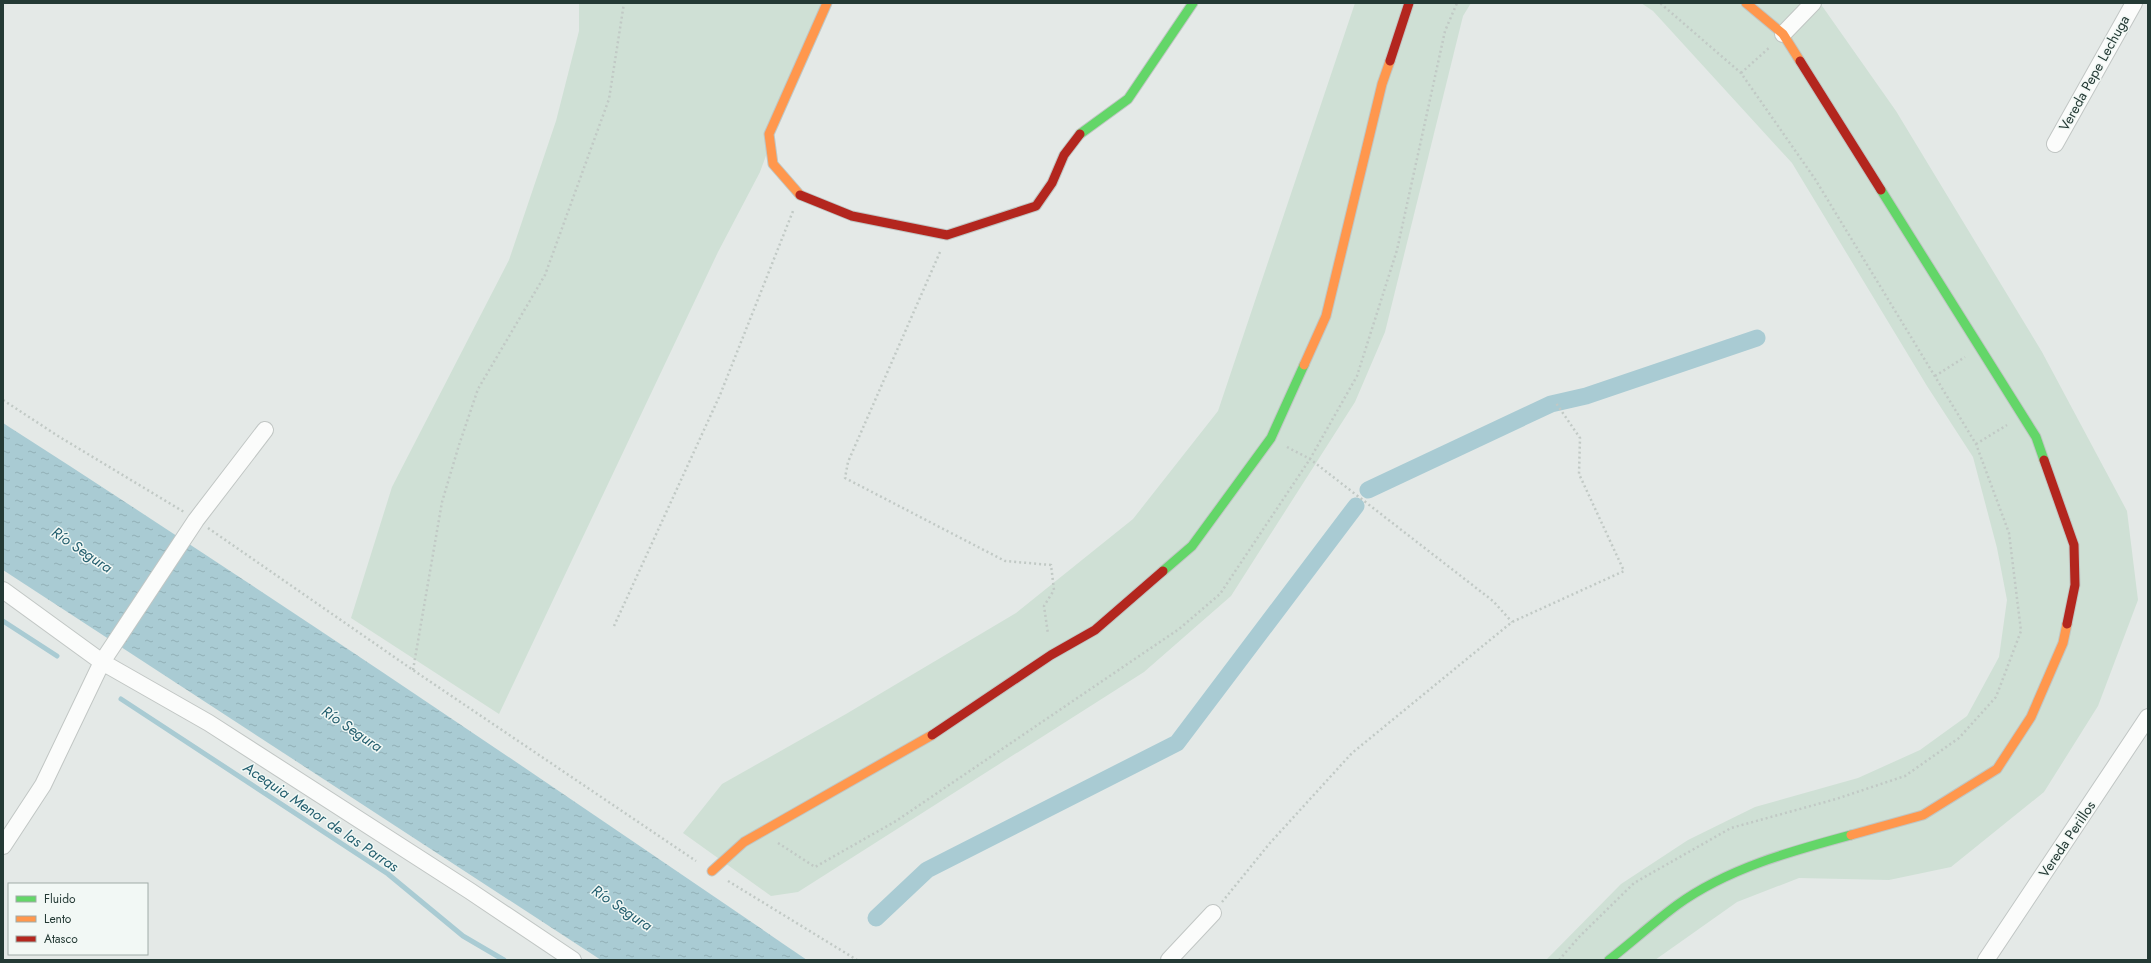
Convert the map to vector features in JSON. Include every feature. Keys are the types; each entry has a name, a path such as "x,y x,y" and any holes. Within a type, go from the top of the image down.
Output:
{"street":[{"path":"827,3 769,134 773,164 800,195 852,216 947,235 1036,206 1052,183 1064,155 1080,134 1128,99 1193,3"},
{"path":"712,871 744,842 919,744 1051,655 1095,630 1192,546 1271,438 1326,316 1382,84 1409,3"},
{"path":"1609,960 1678,904 1725,877 1802,848 1923,816 1997,769 2032,717 2063,643 2075,585 2074,545 2036,438 1783,34 1746,3"},
{"path":"1783,34 1812,3"},
{"name":"Vereda Pepe Lechuga","path":"2055,144 2134,3"},
{"path":"3,846 43,785 102,662 196,520 264,430"},
{"path":"3,590 102,662 209,723 470,891 573,960"},
{"name":"Vereda Perillos","path":"1986,960 2148,717"},
{"path":"1169,960 1213,913"}],"path":[{"path":"413,670 442,502 459,445 478,389 545,275 609,99 624,3"},
{"path":"763,831 783,848 815,867 896,821 1173,633 1220,594 1310,459 1357,376 1397,250 1445,31 1457,3"},
{"path":"1559,960 1580,936 1634,883 1731,828 1836,799 1905,776 1959,738 1996,697 2021,630 2009,533 1976,444 1815,179 1741,74 1660,3"},
{"path":"1741,74 1783,34"},
{"path":"614,626 720,395 800,195"},
{"path":"947,235 848,462 845,478 1005,561 1051,565 1054,590 1044,606 1051,655"},
{"path":"1935,376 1979,347"},
{"path":"3,400 58,436 196,520 612,806 712,871 857,960"},
{"path":"1213,913 1270,843 1352,753 1512,622 1624,571 1579,474 1580,438 1556,403"},
{"path":"1976,444 2022,416"},
{"path":"1271,438 1310,459 1493,601 1512,622"}],"green space":[{"path":"579,3 822,3 760,172 718,252 499,714 351,618 392,487 509,260 556,121 579,31"},
{"path":"1355,3 1471,3 1463,16 1385,332 1355,402 1231,596 1144,672 798,892 771,896 683,833 722,784 846,714 1016,613 1133,519 1218,411"},
{"path":"1641,3 1820,3 1896,111 2042,352 2127,511 2138,600 2098,706 2044,792 1951,867 1889,880 1799,878 1737,902 1655,960 1546,960 1621,884 1688,840 1755,807 1858,778 1920,750 1967,716 1999,657 2007,600 1997,548 1973,457 1927,386 1792,163 1653,11"}],"water":[{"name":"Río Segura","path":"3,423 407,688 807,960 601,960 3,570"}],"waterway":[{"path":"1368,490 1551,404 1586,396 1757,338"},
{"path":"876,918 927,870 1177,743 1356,506"},
{"name":"Acequia Menor de las Parras","path":"3,621 57,656"},
{"name":"Acequia Menor de las Parras","path":"121,699 388,874 463,936 504,960"}],"traffic: fast":[{"path":"1080,134 1128,99 1193,3"},
{"path":"1881,190 2036,437 2044,460"},
{"path":"1163,571 1192,546 1271,438 1304,365"},
{"path":"1609,960 1677,905 1717,881 1783,854 1851,835"}],"traffic: slow":[{"path":"800,195 773,164 769,134 827,3"},
{"path":"1746,3 1783,34 1800,61"},
{"path":"1304,365 1326,316 1382,84 1390,61"},
{"path":"1851,835 1923,815 1997,769 2031,717 2063,643 2067,624"},
{"path":"712,871 744,842 932,735"}],"traffic: jam":[{"path":"1390,61 1409,3"},
{"path":"1800,61 1881,190"},
{"path":"800,195 852,216 947,235 1036,206 1052,183 1064,155 1080,134"},
{"path":"2044,460 2074,545 2075,585 2067,624"},
{"path":"932,735 1051,655 1095,630 1163,571"}]}
